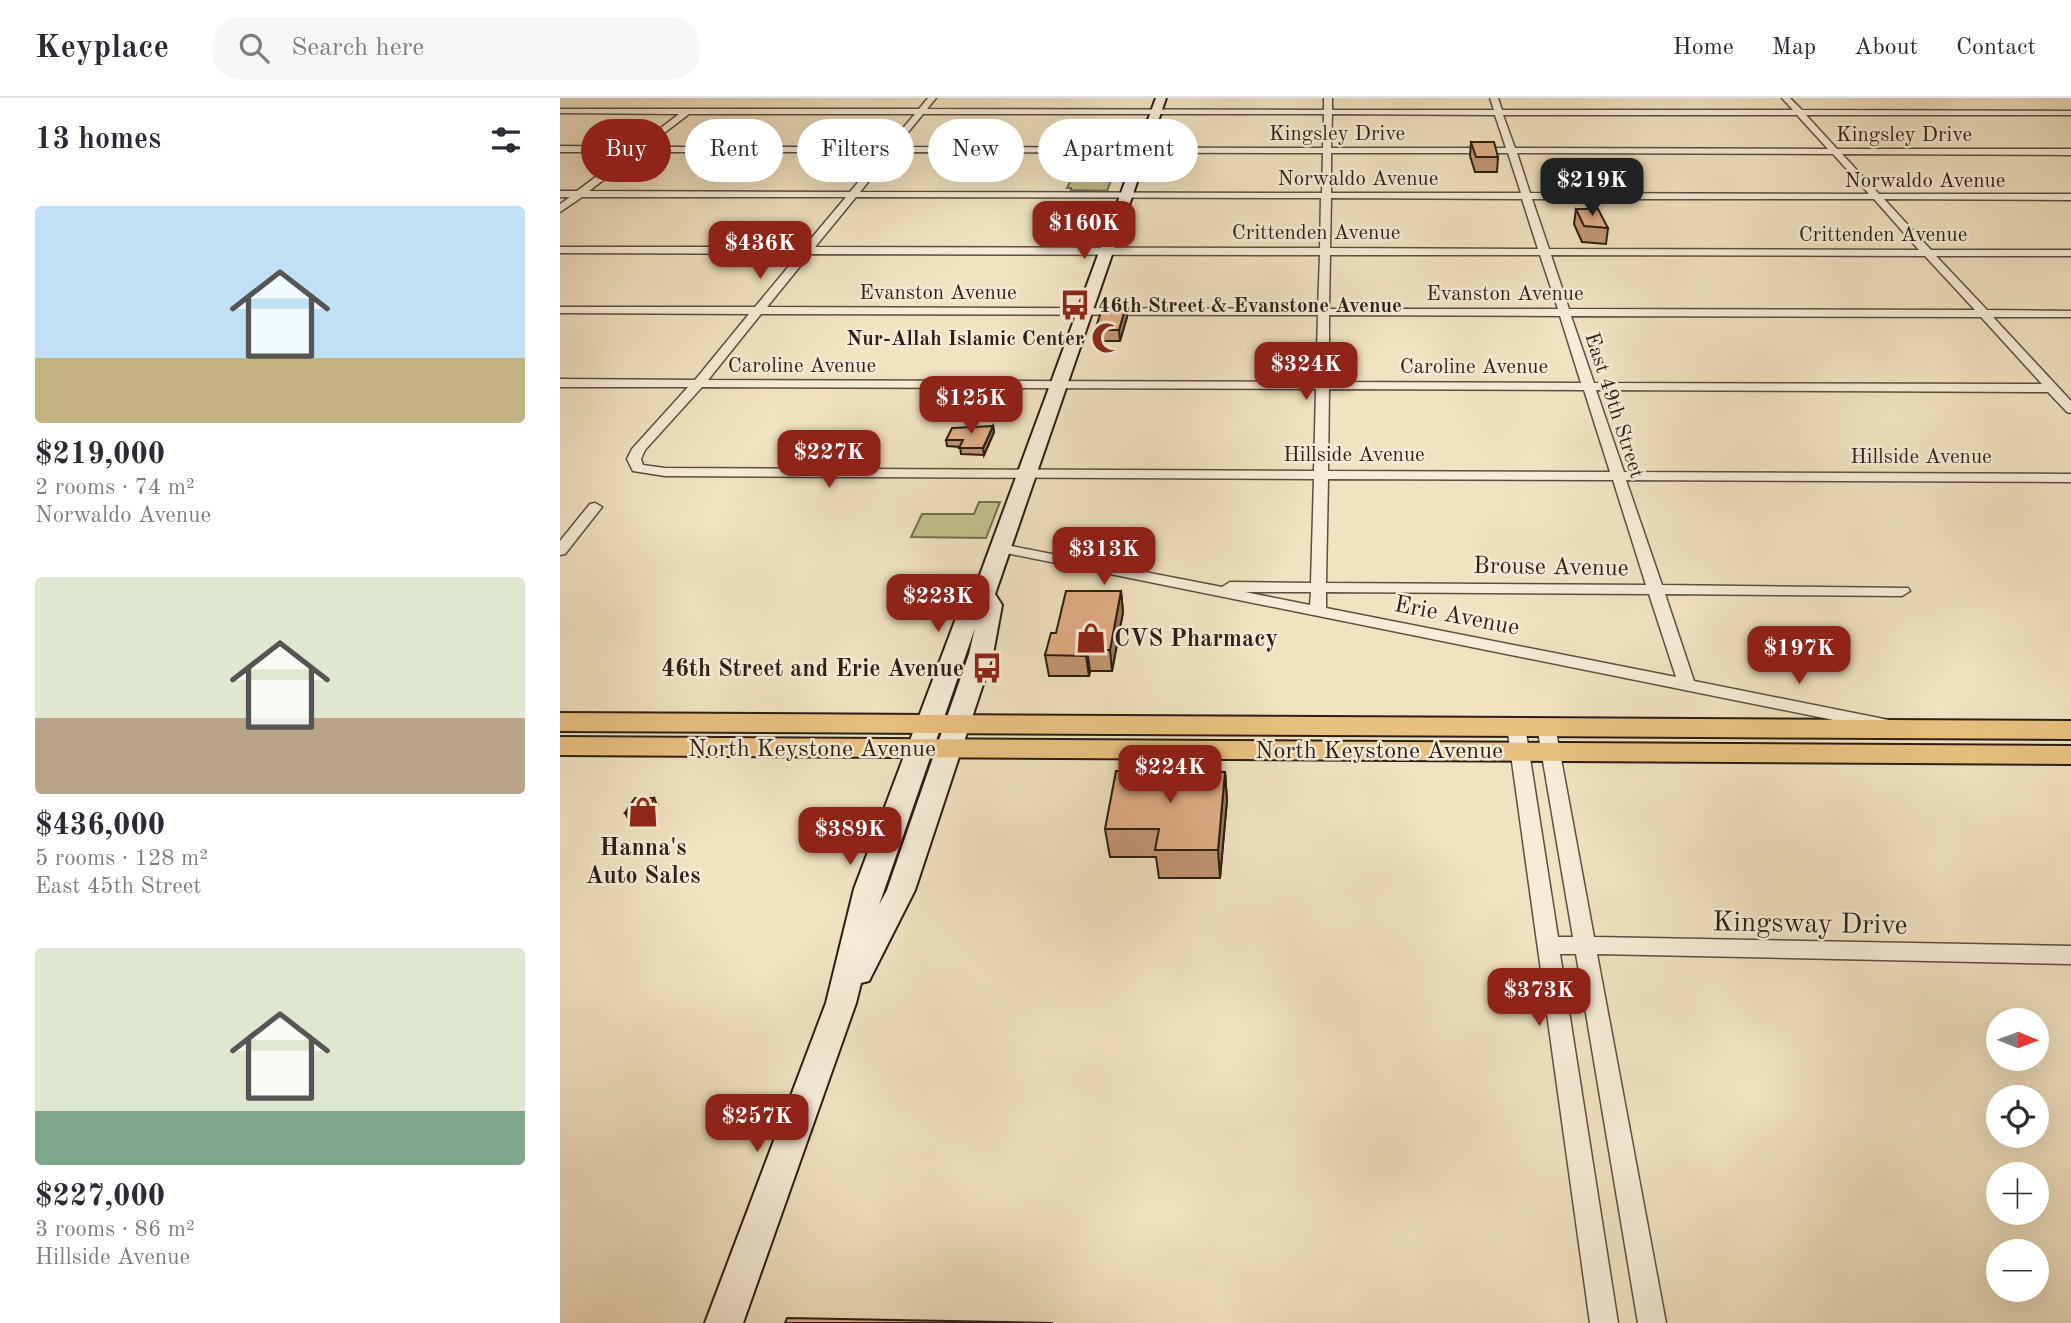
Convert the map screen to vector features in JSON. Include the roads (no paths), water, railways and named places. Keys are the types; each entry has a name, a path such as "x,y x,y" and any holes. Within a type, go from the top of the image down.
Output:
{"main road":[{"path":"724,1323 841,1003 868,889 972,605 984,594 1132,182"},
{"path":"841,1003 901,890 985,640 991,605 984,594"},
{"name":"North Keystone Avenue","path":"560,722 925,736"},
{"name":"North Keystone Avenue","path":"1548,739 1905,729 2071,730"},
{"name":"North Keystone Avenue","path":"560,746 925,736 1518,738 2071,755"}],"street":[{"path":"914,120 932,98"},
{"path":"1318,613 1328,98"},
{"name":"East 49th Street","path":"1494,98 1686,683"},
{"path":"1786,98 2071,409"},
{"path":"740,111 754,99"},
{"path":"560,111 921,111 1159,105 1328,112 2071,113"},
{"path":"671,123 687,111"},
{"name":"Kingsley Drive","path":"560,149 581,149"},
{"name":"Kingsley Drive","path":"671,149 797,149"},
{"name":"Kingsley Drive","path":"914,149 1038,150"},
{"name":"Kingsley Drive","path":"1198,150 2071,152"},
{"path":"560,209 595,182"},
{"path":"698,384 863,182"},
{"name":"Norwaldo Avenue","path":"560,194 2071,197"},
{"name":"Crittenden Avenue","path":"560,250 2071,253"},
{"name":"Evanston Avenue","path":"560,310 2071,314"},
{"name":"Caroline Avenue","path":"560,383 2051,388"},
{"name":"Hillside Avenue","path":"698,384 637,452 634,459 638,468 665,472 2071,478"},
{"path":"560,551 595,507"},
{"name":"Erie Avenue","path":"1000,548 1318,613 1686,683 1905,729"},
{"name":"Brouse Avenue","path":"1199,587 1902,591"},
{"path":"1518,738 1604,1323"},
{"path":"1548,739 1652,1323"},
{"name":"Kingsway Drive","path":"1548,945 2071,955"}],"place":[{"name":"46th Street & Evanstone Avenue","path":"1075,305"},
{"name":"Nur-Allah Islamic Center","path":"1107,338"},
{"name":"CVS Pharmacy","path":"1091,638"},
{"name":"46th Street and Erie Avenue","path":"987,668"},
{"name":"Hanna's Auto Sales","path":"643,812"}]}
